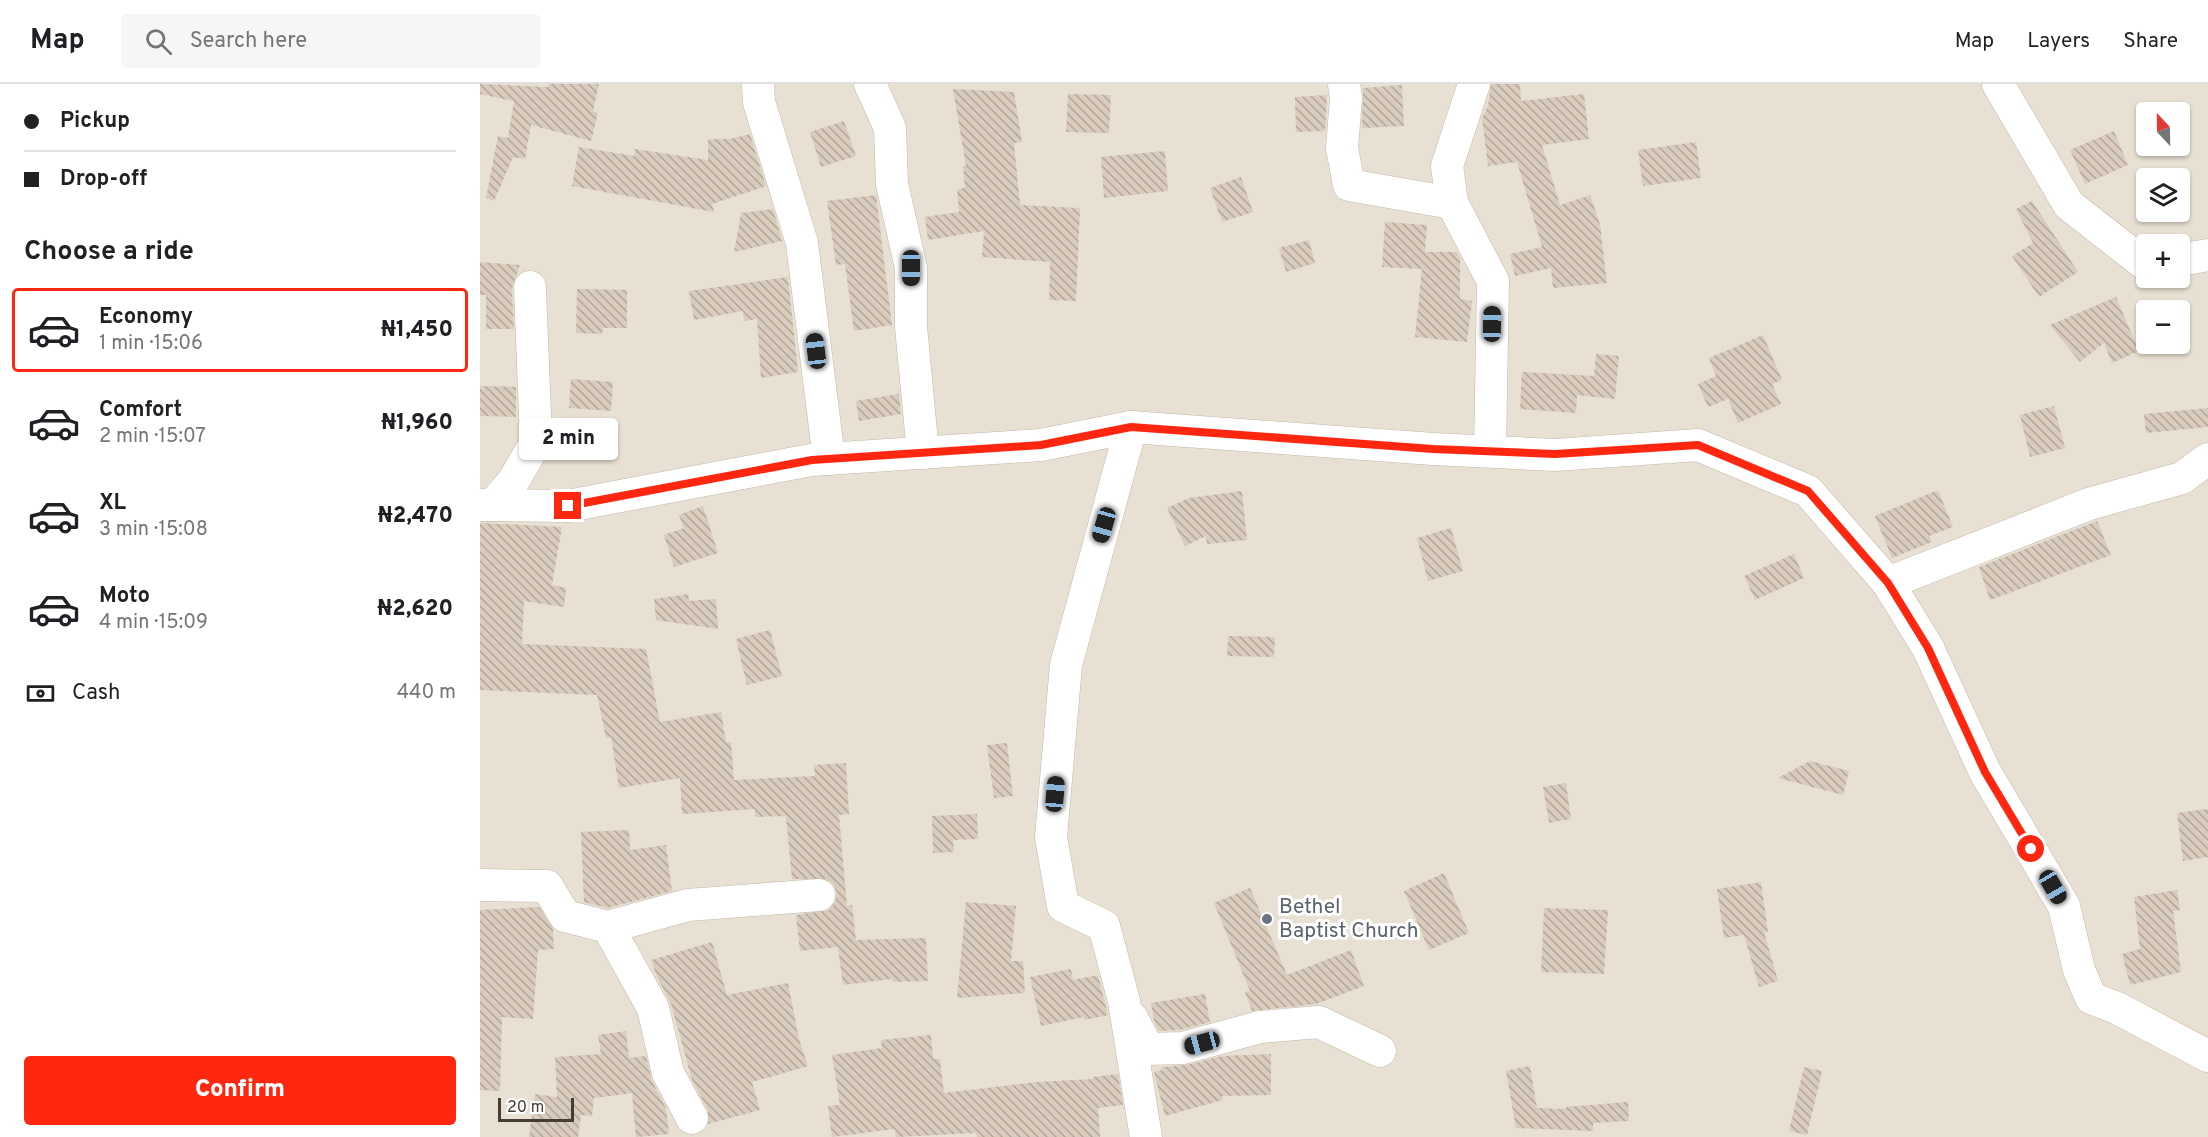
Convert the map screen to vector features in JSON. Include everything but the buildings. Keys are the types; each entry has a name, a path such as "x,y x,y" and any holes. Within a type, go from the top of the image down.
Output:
{"street":[{"path":"758,84 759,102 802,243 829,459"},
{"path":"870,84 891,128 892,184 911,268 911,327 922,453"},
{"path":"1344,84 1346,98 1341,148 1349,185 1452,203"},
{"path":"1474,84 1447,166 1452,203 1493,281 1490,452"},
{"path":"1998,84 2069,205 2136,257"},
{"path":"2190,258 2208,255"},
{"path":"487,505 514,480 536,441 530,287"},
{"path":"487,505 568,506 829,459 1041,445 1131,427 1490,452 1555,454 1698,445 1808,491 1888,583 1928,648 1985,772 2064,906 2079,970 2091,998 2208,1056"},
{"path":"1131,427 1066,665 1052,837 1063,906 1104,926 1124,1001 1146,1137"},
{"path":"1888,583 2089,504 2182,478 2208,459"},
{"path":"480,885 547,886 565,915 608,927 688,905 819,895"},
{"path":"608,927 653,1008 669,1073 692,1118"},
{"path":"1124,1001 1148,1049 1183,1048 1260,1027 1319,1022 1380,1051"}],"shaded area":[{"path":"480,84 2208,84 2208,1137 480,1137"}],"place":[{"name":"Bethel Baptist Church","path":"1267,919"}],"route":[{"path":"568,506 812,460 1041,445 1131,427 1433,449 1555,454 1698,445 1808,491 1888,583 1928,648 1985,772 2031,849"}]}
